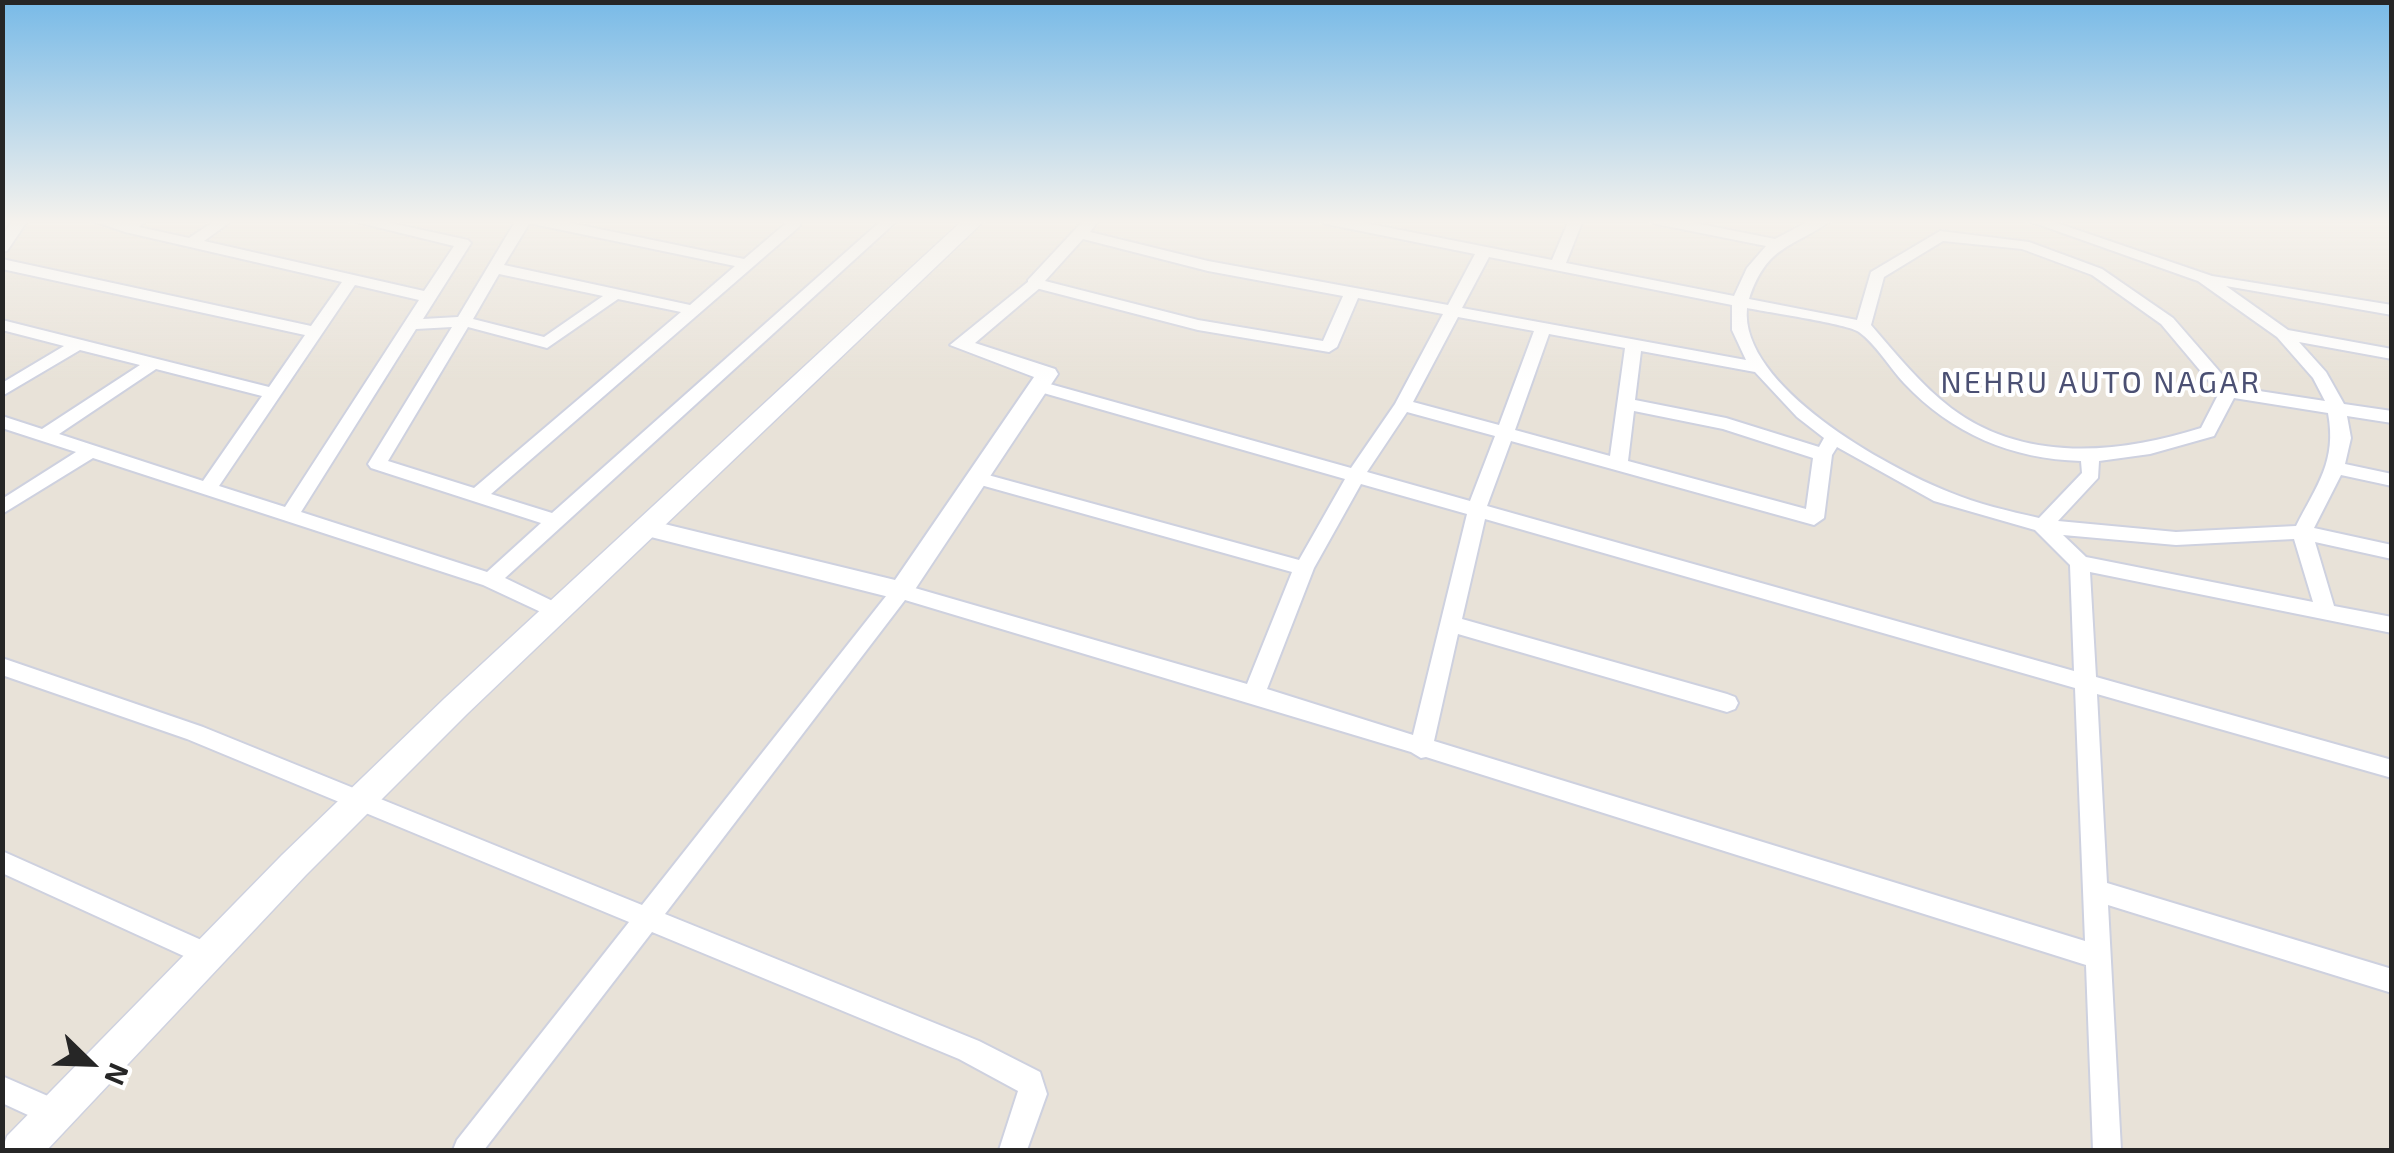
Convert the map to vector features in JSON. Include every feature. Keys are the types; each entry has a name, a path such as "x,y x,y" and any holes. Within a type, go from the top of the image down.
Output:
{"main road":[{"path":"21,1150 361,800 919,274"}],"street":[{"path":"47,274 315,332"},
{"path":"334,274 429,296"},
{"path":"290,515 443,274"},
{"path":"491,274 377,464 556,521"},
{"path":"521,274 693,310"},
{"path":"476,496 736,274"},
{"path":"490,580 831,274"},
{"path":"468,1150 901,591 1047,374 960,345 1043,274"},
{"path":"1250,274 1760,368"},
{"path":"1254,694 1304,568 1358,472 1404,405 1473,274"},
{"path":"1609,274 1863,326 1918,387 1974,430 2067,457 2153,452 2208,432 2228,392"},
{"path":"1752,274 1740,299 1740,328 1760,368 1828,447"},
{"path":"1863,326 1879,274"},
{"path":"2101,274 2166,321 2228,392 2392,416"},
{"path":"2192,274 2392,310"},
{"path":"208,488 352,278"},
{"path":"2204,278 2284,334 2320,376 2336,406 2342,438 2336,468 2302,532 2326,612"},
{"path":"1034,283 1198,325 1328,347 1352,293"},
{"path":"410,324 463,320 547,343 616,294"},
{"path":"2,325 273,393"},
{"path":"1421,748 1478,506 1543,328"},
{"path":"2284,334 2392,354"},
{"path":"2,391 78,344"},
{"path":"1618,464 1634,344"},
{"path":"45,435 154,363"},
{"path":"1039,386 1358,472 2086,685 2392,769"},
{"path":"1626,404 1828,447 1966,506 2042,526 2129,539 2302,532 2392,552"},
{"path":"1404,405 1814,518 1828,447"},
{"path":"2,422 490,580 558,612"},
{"path":"2,508 92,450"},
{"path":"2042,526 2091,474 2090,456"},
{"path":"2336,468 2392,480"},
{"path":"977,478 1304,568"},
{"path":"2042,526 2080,563 2392,626"},
{"path":"648,528 901,591 1254,694 2098,957"},
{"path":"2080,563 2107,1150"},
{"path":"1452,624 1727,703"},
{"path":"2,666 195,733 969,1050 1030,1082 1033,1094 1013,1150"},
{"path":"2,861 208,955"},
{"path":"2096,890 2392,982"},
{"path":"2,1089 56,1114"}],"district":[{"name":"NEHRU AUTO NAGAR","path":"2101,383"}]}
